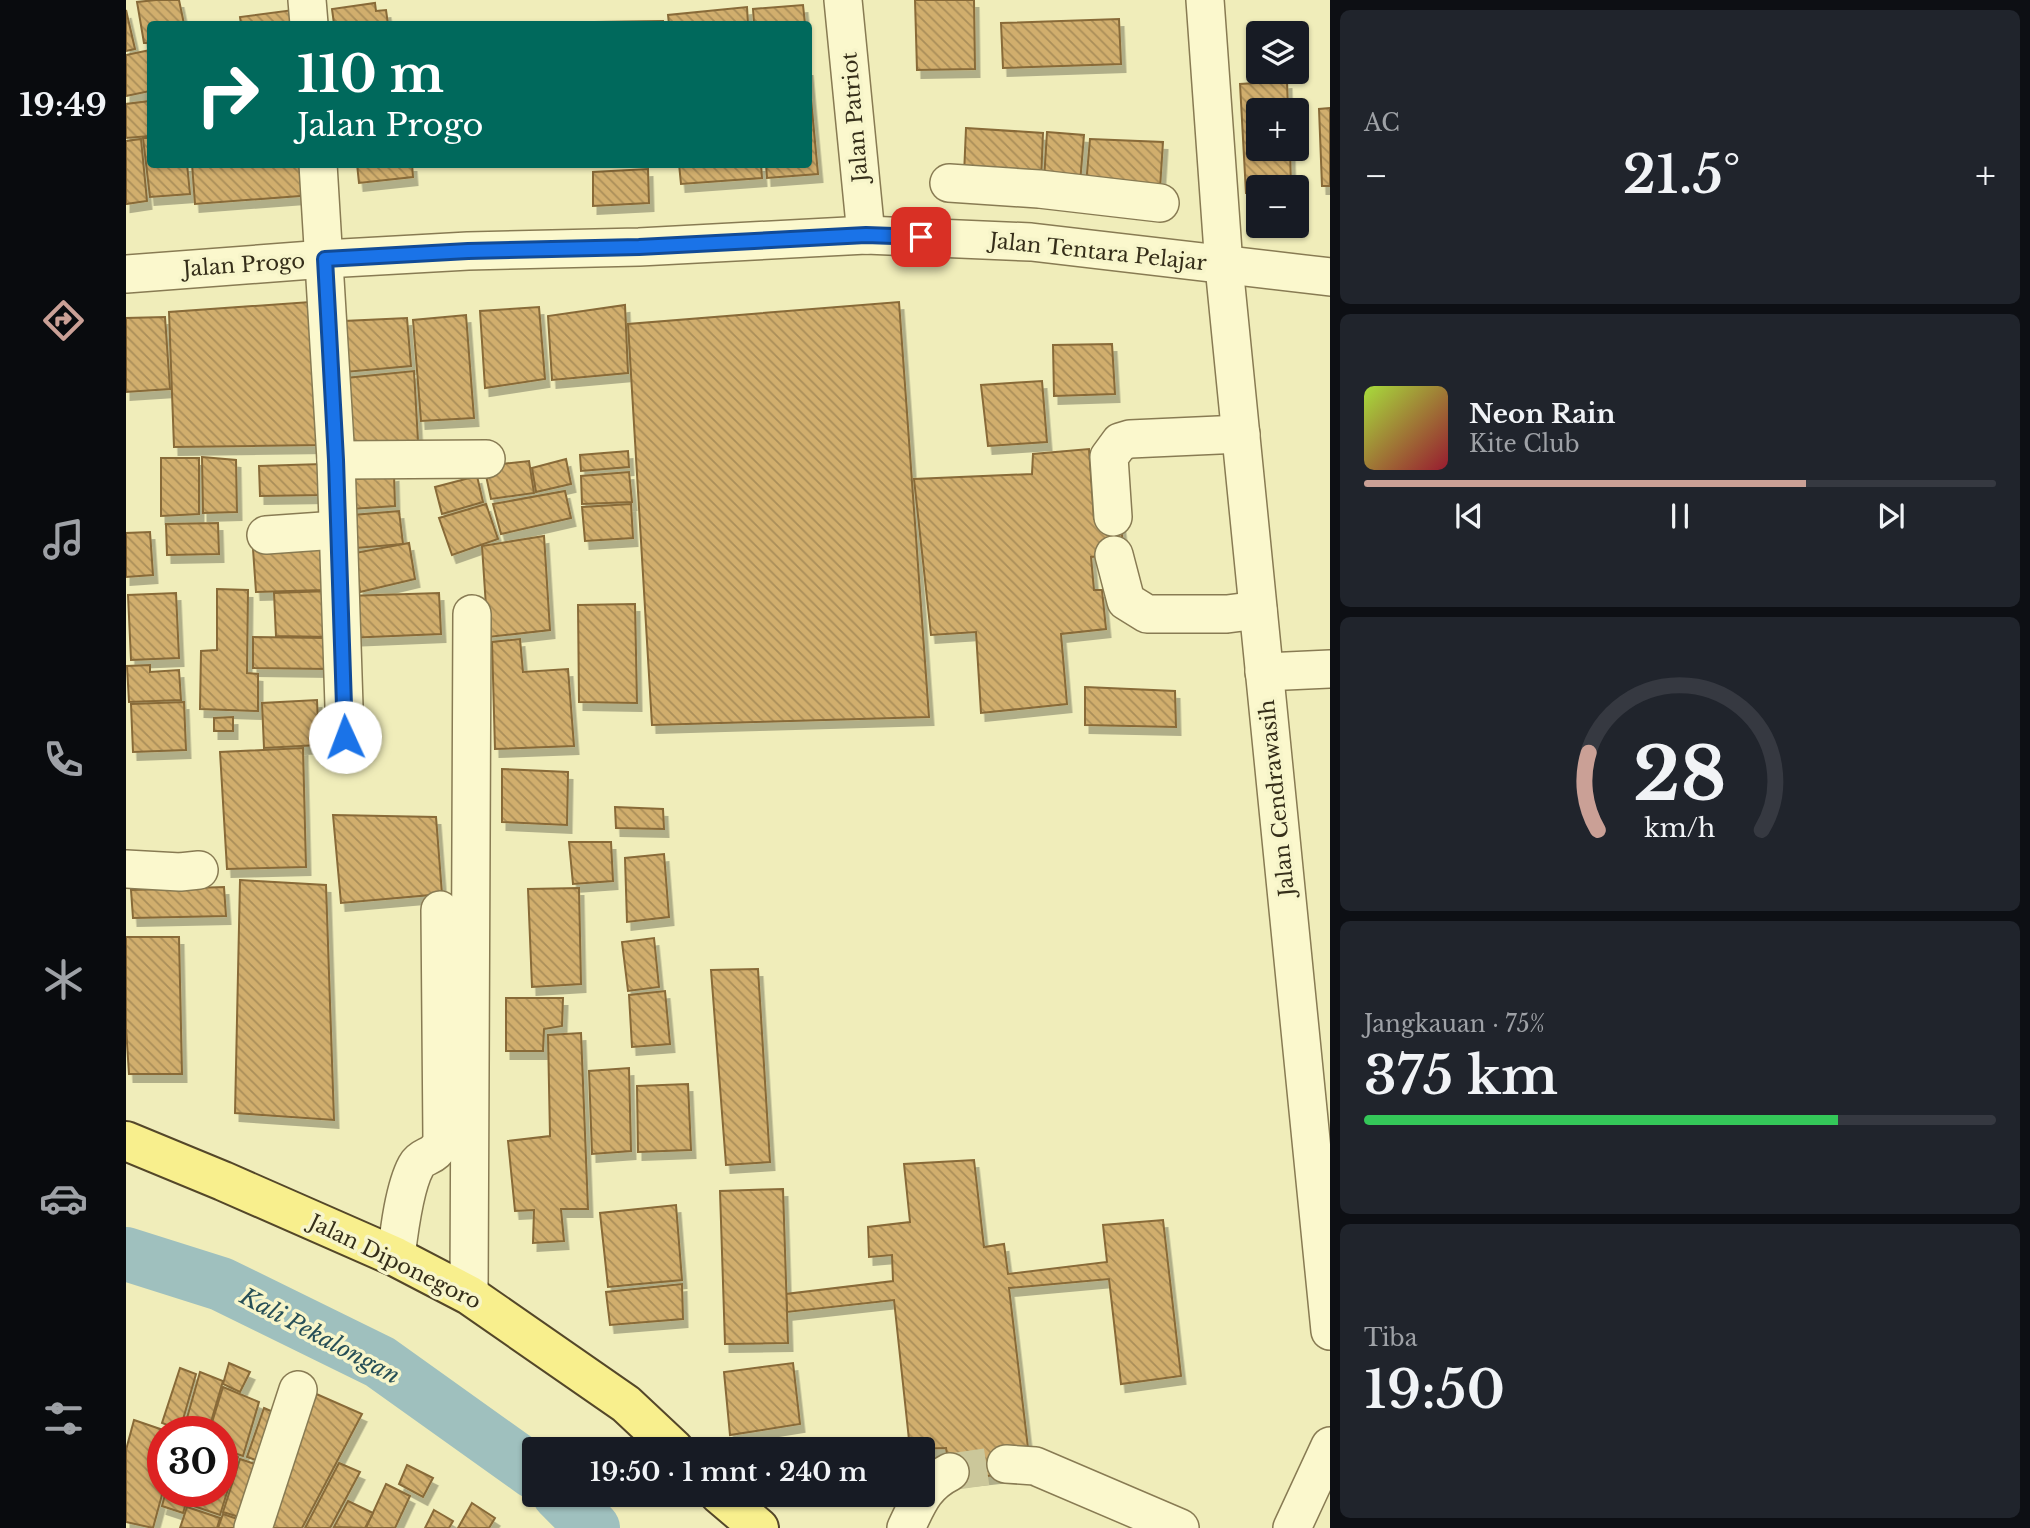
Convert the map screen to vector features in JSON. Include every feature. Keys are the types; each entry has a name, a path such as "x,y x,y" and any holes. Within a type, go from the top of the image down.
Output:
{"main road":[{"name":"Jalan Diponegoro","path":"126,1141 396,1257 469,1295 626,1404 661,1437"},
{"path":"734,1507 759,1528"}],"street":[{"path":"307,0 309,21"},
{"name":"Jalan Patriot","path":"843,0 866,235"},
{"name":"Jalan Cendrawasih","path":"1205,0 1224,266 1264,672 1319,1112 1330,1331"},
{"path":"318,168 336,460 345,737"},
{"path":"949,183 1160,203"},
{"path":"1031,242 1039,190"},
{"name":"Jalan Tentara Pelajar","path":"866,235 1031,242 1330,276"},
{"name":"Jalan Progo","path":"126,274 468,251 639,247 866,235"},
{"path":"1113,517 1109,457 1120,442 1130,439 1241,434"},
{"path":"336,460 486,459"},
{"path":"266,535 337,530"},
{"path":"1114,555 1126,601 1147,614 1227,614 1258,610"},
{"path":"469,1295 472,614"},
{"path":"1264,672 1330,669"},
{"path":"126,869 180,872 199,870"},
{"path":"396,1257 402,1209 416,1166 438,1150 442,1140 440,910"},
{"path":"253,1528 298,1390"},
{"path":"1292,1528 1330,1446"},
{"path":"1006,1464 1035,1466 1180,1528"},
{"path":"906,1528 926,1489 935,1480 950,1472"}],"building":[{"path":"179,0 183,21 147,21 147,43 144,43 137,2"},
{"path":"915,0 974,0 975,69 917,70"},
{"path":"375,3 376,11 386,10 388,21 334,21 332,9"},
{"path":"803,5 805,21 754,21 753,9"},
{"path":"747,7 748,21 669,21 668,15"},
{"path":"126,10 135,49 126,51"},
{"path":"293,10 295,21 241,21 240,17"},
{"path":"1119,19 1121,64 1003,68 1001,23"},
{"path":"147,51 147,92 126,96 126,55"},
{"path":"1240,84 1287,84 1288,98 1246,98 1246,161 1290,161 1291,175 1246,175 1246,193"},
{"path":"147,101 147,136 126,138 126,104"},
{"path":"1330,108 1330,186 1322,186 1319,109"},
{"path":"812,110 818,174 767,178 766,168 812,168"},
{"path":"966,128 1043,133 1041,181 964,175"},
{"path":"1047,132 1084,135 1080,183 1044,180"},
{"path":"143,138 147,138 147,168 187,168 190,194 150,197"},
{"path":"141,139 147,201 126,204 126,141"},
{"path":"1090,139 1163,142 1160,188 1086,185"},
{"path":"192,168 311,168 313,195 195,204"},
{"path":"357,168 412,168 413,177 359,183"},
{"path":"679,168 761,168 762,178 681,184"},
{"path":"648,169 649,203 593,206 593,172"},
{"path":"310,302 322,445 174,447 169,312"},
{"path":"899,302 929,717 652,725 628,324"},
{"path":"625,305 628,373 552,380 548,316"},
{"path":"539,307 545,379 485,388 480,311"},
{"path":"466,315 474,418 421,421 413,320"},
{"path":"165,317 170,389 126,392 126,318"},
{"path":"407,318 411,366 345,372 344,321"},
{"path":"1112,344 1115,394 1054,396 1053,345"},
{"path":"414,371 418,441 352,449 346,378"},
{"path":"1042,381 1047,442 988,446 981,385"},
{"path":"1089,449 1094,519 1120,517 1124,554 1091,557 1094,590 1102,590 1106,629 1061,634 1067,704 981,713 976,632 931,635 914,479 1032,474 1033,454"},
{"path":"628,451 629,467 581,471 580,455"},
{"path":"202,457 236,460 237,512 203,513"},
{"path":"161,458 199,458 199,514 161,516"},
{"path":"566,459 571,484 536,492 532,468"},
{"path":"529,461 534,493 491,499 484,466"},
{"path":"322,464 323,495 260,496 259,466"},
{"path":"629,472 632,502 582,504 581,476"},
{"path":"394,474 395,506 351,509 350,480"},
{"path":"477,476 483,502 442,514 435,487"},
{"path":"565,491 571,518 501,534 493,504"},
{"path":"486,504 498,539 452,555 439,518"},
{"path":"631,504 633,538 585,541 582,507"},
{"path":"399,511 403,544 344,549 341,516"},
{"path":"218,523 219,554 167,555 166,524"},
{"path":"150,532 153,575 126,577 126,533"},
{"path":"544,536 550,630 488,637 482,546"},
{"path":"409,543 415,579 360,592 355,553"},
{"path":"323,547 324,590 256,592 253,549"},
{"path":"217,589 248,590 247,673 258,674 258,711 200,709 201,651 217,650"},
{"path":"330,591 331,637 276,636 274,593"},
{"path":"176,593 179,658 131,660 128,595"},
{"path":"439,593 441,634 346,638 347,596"},
{"path":"635,604 637,703 579,702 578,605"},
{"path":"253,637 327,638 327,669 253,668"},
{"path":"520,639 523,672 568,669 574,746 495,749 492,642"},
{"path":"150,665 150,672 179,670 181,700 129,702 127,666"},
{"path":"1085,687 1175,691 1176,727 1085,725"},
{"path":"317,700 319,745 264,748 262,703"},
{"path":"184,702 186,750 133,752 131,704"},
{"path":"233,717 233,731 214,731 214,718"},
{"path":"303,748 306,867 227,869 220,752"},
{"path":"502,769 568,772 567,825 502,822"},
{"path":"615,807 663,809 664,829 616,828"},
{"path":"333,815 436,817 442,894 341,903"},
{"path":"569,842 611,842 613,881 573,884"},
{"path":"664,854 669,917 627,922 625,858"},
{"path":"240,880 326,885 334,1120 235,1113"},
{"path":"224,887 226,916 133,918 131,890"},
{"path":"579,888 581,984 532,987 528,889"},
{"path":"126,937 179,937 182,1074 129,1074"},
{"path":"654,938 659,987 628,991 622,942"},
{"path":"758,969 770,1162 726,1165 711,970"},
{"path":"665,991 670,1044 632,1047 629,995"},
{"path":"506,998 563,998 562,1026 544,1029 543,1051 506,1051"},
{"path":"581,1033 588,1209 561,1209 564,1241 533,1243 534,1210 515,1211 508,1141 550,1136 548,1035"},
{"path":"629,1068 631,1151 592,1154 589,1071"},
{"path":"688,1084 691,1150 638,1152 637,1086"},
{"path":"974,1160 984,1247 1004,1244 1008,1274 1107,1262 1103,1225 1163,1220 1181,1376 1121,1384 1109,1279 1009,1288 1028,1448 1005,1474 948,1480 950,1472 946,1448 935,1448 935,1437 909,1437 894,1300 787,1312 786,1294 893,1281 892,1255 869,1257 868,1227 910,1222 904,1164"},
{"path":"783,1189 788,1343 725,1344 720,1191"},
{"path":"676,1205 682,1280 608,1287 600,1213"},
{"path":"682,1284 683,1319 610,1325 606,1292"},
{"path":"229,1363 250,1372 240,1392 223,1384"},
{"path":"793,1363 800,1424 730,1435 724,1372"},
{"path":"180,1368 196,1374 184,1416 164,1416"},
{"path":"200,1372 223,1381 213,1416 188,1416"},
{"path":"223,1387 259,1402 243,1456 238,1454 238,1416 214,1416"},
{"path":"305,1389 362,1414 302,1528 256,1528"},
{"path":"264,1408 287,1418 270,1465 247,1457"},
{"path":"134,1420 147,1424 147,1507 159,1507 153,1528 126,1522 126,1450"},
{"path":"240,1459 267,1468 252,1521 223,1512 225,1507 238,1507"},
{"path":"339,1463 360,1472 330,1528 305,1528"},
{"path":"407,1465 433,1478 423,1497 399,1484"},
{"path":"386,1484 410,1496 395,1528 366,1528"},
{"path":"348,1501 373,1513 365,1528 334,1527"},
{"path":"472,1503 495,1518 489,1528 458,1528"},
{"path":"165,1507 185,1507 183,1513"},
{"path":"187,1507 220,1518 217,1528 180,1528"},
{"path":"197,1507 222,1507 220,1515"},
{"path":"434,1510 453,1521 449,1528 425,1528"},
{"path":"223,1514 252,1524 250,1528 218,1528"}],"waterway":[{"name":"Kali Pekalongan","path":"126,1254 221,1284 380,1362 522,1463"},
{"name":"Kali Pekalongan","path":"572,1507 593,1528"}],"tunnel":[{"path":"950,1472 1006,1464"}],"route":[{"path":"345,737 336,460 325,259 866,235 921,237"}]}
